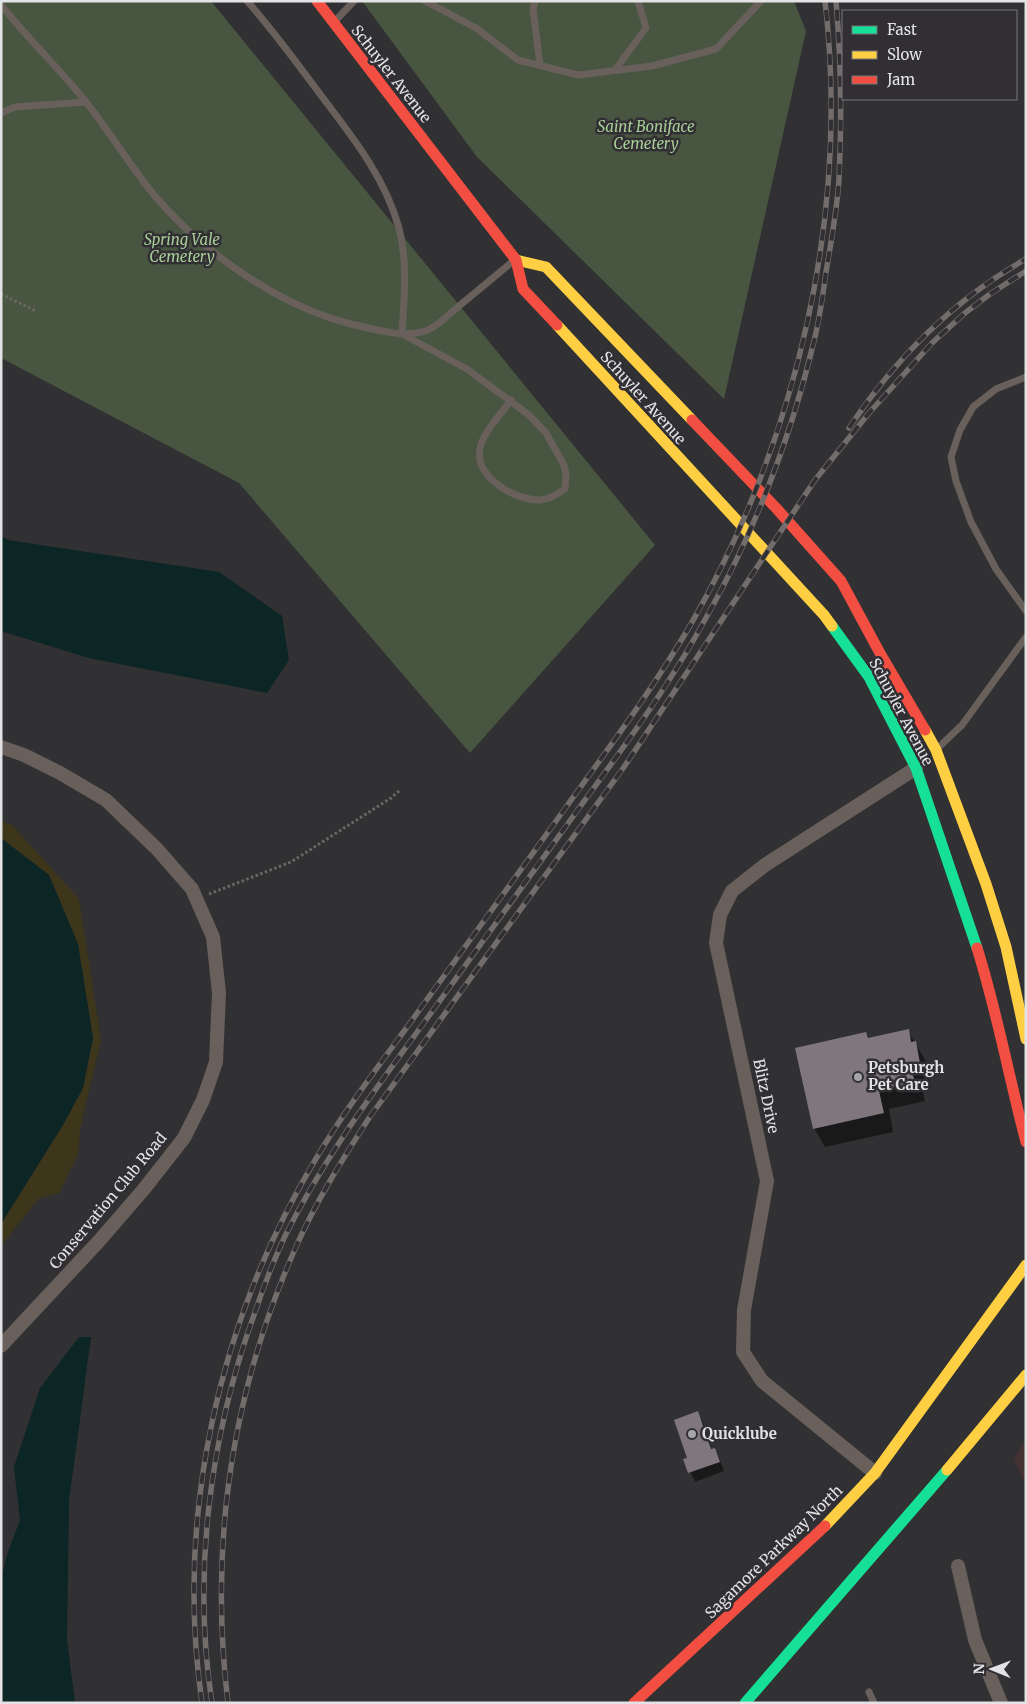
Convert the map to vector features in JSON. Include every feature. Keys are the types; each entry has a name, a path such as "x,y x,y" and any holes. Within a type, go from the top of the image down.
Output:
{"highway":[{"name":"Schuyler Avenue","path":"316,1 516,260 524,289 824,615 869,677 919,765 988,982 1009,1077 1026,1142"},
{"name":"Schuyler Avenue","path":"516,260 546,267 777,509 841,580 933,753 986,884 1006,947 1026,1039"},
{"name":"Sagamore Parkway North","path":"634,1703 823,1529 875,1473 1026,1265"},
{"path":"745,1703 1024,1380"}],"street":[{"name":"Conservation Club Road","path":"1,747 24,755 60,773 106,800 157,849 192,889 213,937 219,993 216,1062 203,1100 184,1138 144,1189 99,1241 1,1346"},
{"name":"Blitz Drive","path":"875,1473 762,1381 743,1352 744,1310 767,1181 716,943 720,915 732,892 765,865 919,765"},
{"path":"958,1566 975,1640 1001,1703"}],"lane":[{"path":"247,1 309,78 364,153 384,190 399,227 403,253 402,334"},
{"path":"333,23 354,1"},
{"path":"425,1 476,28 518,60 578,75 652,66 716,49 762,1"},
{"path":"535,1 533,9 540,65"},
{"path":"615,70 646,28 638,1"},
{"path":"1,5 86,102 154,196 203,244 247,276 304,307 334,320 402,334 467,369 511,400 529,415 546,433 564,464 566,475 564,489 554,497 541,500 528,499 514,494 489,477 479,460 480,448 484,438 511,400"},
{"path":"1,113 15,107 86,102"},
{"path":"402,334 424,332 441,321 516,260"},
{"path":"1026,377 996,389 973,407 960,430 951,457 956,481 971,522 996,568 1026,611"},
{"path":"933,753 962,725 1026,638"},
{"path":"869,1692 874,1703"}],"path":[{"path":"1,294 36,311"},
{"path":"196,899 291,862 391,798 400,790"}],"shaded area":[{"path":"1026,1439 1026,1486 1014,1459"}],"green space":[{"name":"Spring Vale Cemetery","path":"1,1 211,1 655,545 470,753 239,483 1,358"},
{"name":"Saint Boniface Cemetery","path":"362,1 794,1 806,31 724,399 477,157"}],"sand":[{"path":"1,821 12,825 79,899 101,1040 80,1129 78,1154 59,1193 38,1199 1,1246 1,1224 63,1125 83,1088 93,1038 78,944 49,875 1,838"}],"water":[{"path":"1,536 8,540 219,572 282,616 289,660 267,693 89,658 1,631"},
{"path":"1,838 49,875 78,944 93,1038 83,1088 63,1125 1,1224"},
{"path":"79,1337 91,1337 69,1501 67,1640 75,1703 1,1703 1,1582 6,1558 20,1520 14,1467 40,1388"}],"building":[{"name":"Petsburgh Pet Care","path":"909,1029 911,1042 916,1041 921,1069 912,1071 915,1083 879,1091 884,1113 813,1129 795,1048 866,1032 868,1038"},
{"name":"Quicklube","path":"698,1411 711,1449 715,1448 720,1462 688,1473 683,1459 687,1458 674,1420"}],"railway":[{"path":"202,1703 195,1633 195,1563 200,1493 212,1423 229,1355 252,1288 281,1224 314,1162 348,1109 614,741 661,672 691,624 728,553 760,479 787,402 807,323 822,243 830,162 831,81 825,1"},
{"path":"212,1703 206,1654 204,1605 205,1555 216,1457 239,1361 265,1285 285,1236 332,1153 367,1101 612,764 678,667 725,583 757,515 784,445 815,337 835,215 839,179 841,112 836,1"},
{"path":"849,428 886,378 927,333 974,293 1026,259"},
{"path":"228,1703 221,1586 230,1472 241,1415 255,1359 273,1304 295,1249 320,1198 369,1118 624,767 815,480 869,413 932,343 965,313 1026,271"}],"traffic: fast":[{"path":"832,626 869,677 916,768 977,948"},
{"path":"745,1703 947,1470"}],"traffic: slow":[{"path":"516,260 546,267 692,420"},
{"path":"557,325 824,615 832,626"},
{"path":"925,730 936,750 986,884 1006,947 1026,1039"},
{"path":"825,1526 875,1473 1026,1265"},
{"path":"947,1470 1026,1375"}],"traffic: jam":[{"path":"317,1 516,260 523,289 557,325"},
{"path":"692,420 777,509 841,581 925,730"},
{"path":"977,948 991,996 1026,1142"},
{"path":"634,1703 825,1526"}],"place":[{"name":"Petsburgh Pet Care","path":"858,1077"},
{"name":"Quicklube","path":"692,1434"}]}
